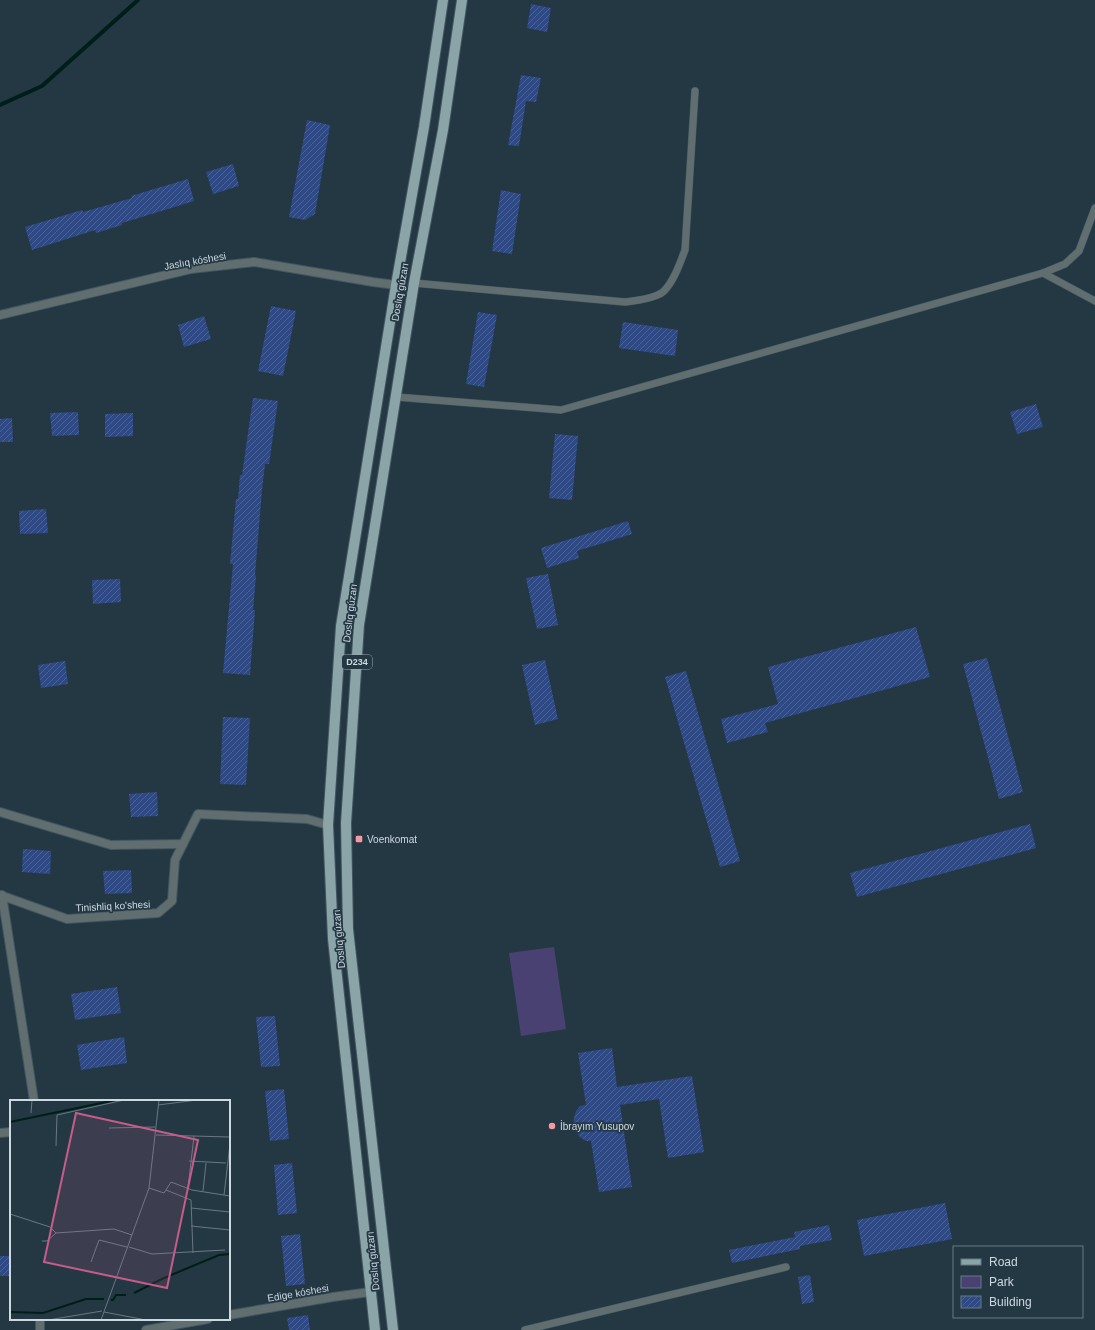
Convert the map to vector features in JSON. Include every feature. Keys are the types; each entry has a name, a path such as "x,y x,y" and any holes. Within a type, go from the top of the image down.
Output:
{"main road":[{"name":"Doslıq gúzarı","path":"375,1330 333,939 328,824 341,626 396,284 424,127 443,0"},
{"name":"Doslıq gúzarı","path":"393,1330 348,929 346,823 359,624 414,283 442,130 462,0"},
{"path":"424,127 442,130"}],"street":[{"name":"Jaslıq kóshesi","path":"0,315 191,269 254,262 373,282 396,284"},
{"path":"0,812 111,845 183,844"},
{"name":"Tinishliq ko'shesi","path":"1,895 66,919 158,913 172,901 175,860 198,814 307,819 328,824"},
{"path":"1,895 34,1100"},
{"path":"0,1133 10,1132"},
{"name":"Edige kóshesi","path":"230,1315 370,1292"},
{"path":"146,1330 202,1320"}],"lane":[{"path":"414,283 625,302 644,299 663,292 677,272 685,250 695,91"},
{"path":"396,397 561,410 1043,273 1065,264 1079,251 1095,208"},
{"path":"1043,273 1095,301"},
{"path":"525,1330 786,1267"}],"green space":[{"path":"554,947 566,1029 521,1036 509,953"}],"building":[{"path":"531,4 551,8 547,32 527,28"},
{"path":"521,75 541,78 536,102 526,101 519,146 508,145"},
{"path":"307,120 330,125 315,214 305,220 289,217"},
{"path":"233,164 239,186 213,194 206,172"},
{"path":"188,179 194,201 122,223 122,225 96,233 95,230 32,250 25,227 82,210 83,212 132,198 131,196"},
{"path":"501,190 521,194 512,254 492,251"},
{"path":"271,306 296,311 283,376 258,371"},
{"path":"478,312 497,315 484,387 466,384"},
{"path":"204,316 211,339 184,347 178,325"},
{"path":"623,322 678,330 675,356 619,348"},
{"path":"253,398 278,401 269,464 265,464 262,490 255,575 253,610 255,610 250,675 223,673 233,564 230,564 236,499 238,499 240,475 242,475"},
{"path":"1036,404 1043,427 1017,434 1010,412"},
{"path":"78,412 79,435 52,436 50,413"},
{"path":"133,413 133,436 105,437 105,414"},
{"path":"12,418 13,442 0,442 0,419"},
{"path":"555,434 578,436 572,500 549,498"},
{"path":"46,509 48,533 20,534 19,511"},
{"path":"628,521 632,534 577,551 579,558 547,568 541,548"},
{"path":"548,574 558,625 537,629 526,578"},
{"path":"120,579 121,602 93,604 92,580"},
{"path":"916,627 930,677 765,723 768,732 727,743 721,719 778,704 768,667"},
{"path":"987,658 1023,792 999,799 963,664"},
{"path":"545,660 558,719 535,725 522,665"},
{"path":"65,661 68,684 41,688 38,665"},
{"path":"686,671 740,861 720,867 665,677"},
{"path":"223,717 250,718 246,785 220,784"},
{"path":"157,792 158,816 131,817 129,794"},
{"path":"1030,824 1036,848 857,897 850,873"},
{"path":"23,849 51,851 50,874 22,872"},
{"path":"131,870 132,893 105,894 103,871"},
{"path":"117,987 121,1013 75,1020 71,994"},
{"path":"275,1016 280,1066 261,1067 256,1017"},
{"path":"124,1037 127,1063 81,1070 77,1045"},
{"path":"612,1048 617,1087 692,1076 704,1152 668,1158 659,1099 620,1105 632,1187 599,1192 591,1141 586,1141 580,1137 575,1131 573,1125 576,1111 580,1106 586,1105 578,1053"},
{"path":"284,1089 289,1139 270,1141 265,1091"},
{"path":"292,1163 297,1213 278,1215 274,1165"},
{"path":"945,1203 952,1239 864,1256 857,1220"},
{"path":"829,1225 832,1240 800,1246 800,1249 732,1263 729,1250 795,1237 794,1232"},
{"path":"300,1234 305,1284 286,1286 281,1236"},
{"path":"0,1256 10,1256 10,1276 0,1276"},
{"path":"810,1275 814,1302 802,1304 798,1277"},
{"path":"308,1315 310,1330 289,1330 287,1318"}],"waterway":[{"path":"0,105 42,86 138,0"}],"place":[{"name":"Voenkomat","path":"359,839"},
{"name":"İbrayım Yusupov","path":"552,1126"}]}
